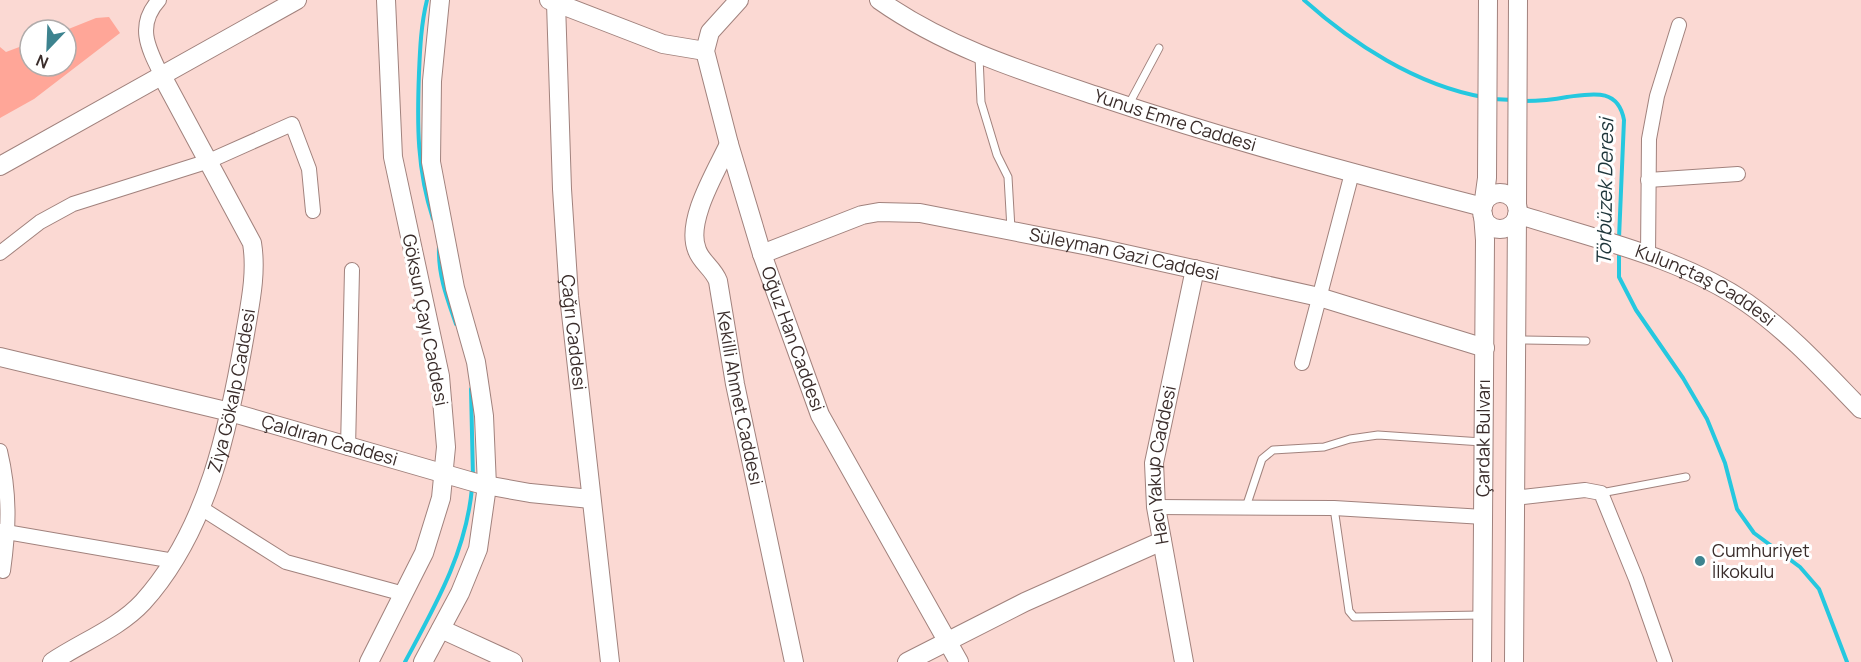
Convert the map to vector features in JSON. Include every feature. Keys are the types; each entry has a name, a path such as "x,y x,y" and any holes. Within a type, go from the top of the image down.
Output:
{"street":[{"path":"159,0 148,15 145,36 161,74"},
{"path":"0,166 297,0"},
{"name":"Göksun Çayı Caddesi","path":"369,662 404,594 430,536 451,477 440,376 393,158 386,0"},
{"name":"Göksun Çayı Caddesi","path":"423,662 460,593 478,549 483,485 484,416 476,362 455,288 431,162 434,39 440,0"},
{"path":"553,1 663,44 705,51 710,32 738,0"},
{"name":"Yunus Emre Caddesi","path":"879,0 924,29 978,54 1128,106 1483,210"},
{"name":"Çardak Bulvarı","path":"1482,662 1485,442 1483,210 1487,178 1488,0"},
{"name":"Çardak Bulvarı","path":"1514,662 1518,0"},
{"name":"Çağrı Caddesi","path":"553,1 569,296 610,662"},
{"path":"1648,256 1648,180 1652,120 1678,25"},
{"name":"Oğuz Han Caddesi","path":"705,51 729,144 762,254 820,415 846,466 959,662"},
{"name":"Ziya Gökalp Caddesi","path":"52,662 134,612 174,561 201,508 230,412 246,326 254,257 245,227 161,74"},
{"path":"0,253 40,222 73,204 209,161 292,124 309,169 314,211"},
{"name":"Kekilli Ahmet Caddesi","path":"729,144 699,210 695,244 697,252 714,272 718,281 735,384 794,662"},
{"path":"1302,363 1352,173"},
{"path":"1648,180 1738,174"},
{"path":"1500,193 1510,196 1517,211 1510,225 1500,228 1490,225 1483,210 1490,196 1500,193"},
{"name":"Kulunçtaş Caddesi","path":"1517,211 1584,236 1648,256 1710,282 1754,308 1799,346 1861,409"},
{"name":"Süleyman Gazi Caddesi","path":"762,254 840,223 879,212 921,213 1319,297 1485,348"},
{"name":"Hacı Yakup Caddesi","path":"1184,662 1156,507 1156,454 1195,269"},
{"path":"348,448 352,270"},
{"name":"Çaldıran Caddesi","path":"0,357 230,412 348,448 483,485 591,498"},
{"path":"0,451 9,497 4,532 3,571"},
{"path":"1514,498 1585,490 1601,493 1632,568 1665,662"},
{"path":"1156,507 1334,508 1484,517"},
{"path":"201,508 286,562 404,594"},
{"path":"4,532 174,561"},
{"path":"907,662 947,640 1162,541"},
{"path":"441,629 513,662"}],"lane":[{"path":"1128,106 1159,48"},
{"path":"978,54 981,102 997,155 1008,177 1012,232"},
{"path":"1515,340 1586,341"},
{"path":"1246,507 1262,459 1273,450 1324,447 1350,439 1378,435 1485,442"},
{"path":"1601,493 1686,477"},
{"path":"1334,508 1340,564 1349,611 1354,617 1482,615"}],"shaded area":[{"path":"109,17 120,33 78,65 78,25 96,18"},
{"path":"0,47 6,52 18,48 18,78 61,78 34,99 0,118"}],"waterway":[{"path":"427,0 420,46 418,129 421,165 433,219"},
{"name":"Törbüzek Deresi","path":"1304,0 1343,32 1410,73 1458,91 1483,97"},
{"name":"Törbüzek Deresi","path":"1523,101 1594,94 1610,97 1621,109 1624,120 1619,238"},
{"name":"Törbüzek Deresi","path":"1493,99 1513,100"},
{"path":"439,247 446,296 456,324"},
{"name":"Törbüzek Deresi","path":"1619,252 1619,277 1636,310 1683,378 1707,419 1725,463 1737,509 1754,533 1800,567 1819,589 1847,662"},
{"path":"471,389 473,478"},
{"path":"405,662 448,578 463,535 472,488"}],"place":[{"name":"Cumhuriyet İlkokulu","path":"1700,561"}]}
